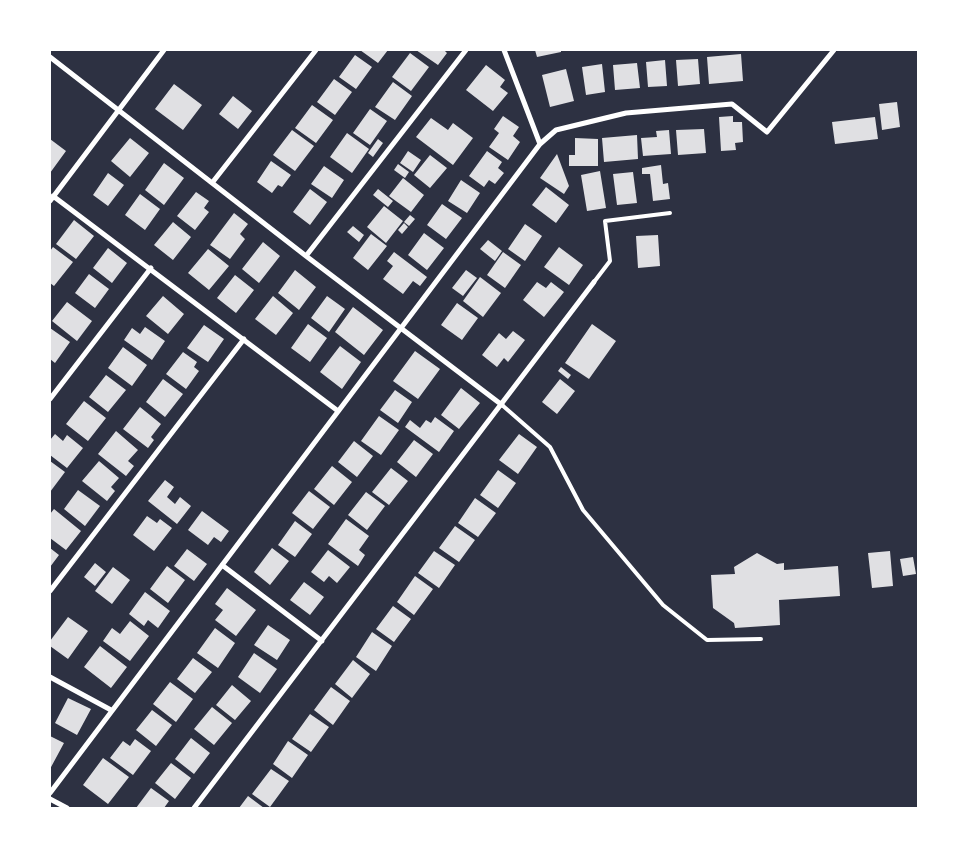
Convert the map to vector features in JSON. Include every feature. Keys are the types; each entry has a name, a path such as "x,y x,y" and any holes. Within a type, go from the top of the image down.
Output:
{"street":[{"path":"164,50 52,198 151,268 338,411"},
{"path":"212,183 316,50"},
{"path":"306,256 466,50"},
{"path":"504,50 540,144"},
{"path":"50,793 540,144 556,130 626,113 732,104 767,132 834,50"},
{"path":"50,57 306,256 502,405"},
{"path":"50,400 151,268"},
{"path":"194,808 594,282"},
{"path":"50,592 244,339"},
{"path":"222,565 322,641"},
{"path":"50,677 111,710"},
{"path":"50,799 67,808"}],"lane":[{"path":"594,282 610,261 605,220 670,213"},
{"path":"502,405 550,447 583,510 663,605 707,640 761,639"}],"building":[{"path":"360,50 388,50 378,63"},
{"path":"416,50 444,50 447,53 438,65"},
{"path":"535,50 561,50 561,52 537,57"},
{"path":"410,53 429,67 411,91 392,77"},
{"path":"741,54 743,81 709,84 707,57"},
{"path":"355,55 372,67 356,89 339,77"},
{"path":"698,59 700,84 678,86 676,60"},
{"path":"665,60 667,86 648,87 646,62"},
{"path":"637,63 640,88 615,90 613,65"},
{"path":"602,64 605,92 586,95 582,67"},
{"path":"486,65 505,80 500,87 508,93 493,111 466,90"},
{"path":"566,69 574,101 550,107 542,75"},
{"path":"334,79 352,92 335,115 317,102"},
{"path":"393,82 412,96 395,120 375,107"},
{"path":"174,84 202,105 183,130 155,109"},
{"path":"233,96 252,111 238,129 219,114"},
{"path":"897,102 900,127 882,130 879,104"},
{"path":"312,105 333,120 316,143 295,128"},
{"path":"370,109 387,121 370,145 353,133"},
{"path":"503,116 519,127 513,136 520,142 508,160 489,147 499,133 494,129"},
{"path":"733,116 733,122 742,122 743,142 735,143 736,150 721,151 719,117"},
{"path":"875,117 878,139 835,144 832,122"},
{"path":"431,118 448,130 453,123 473,138 453,165 416,137"},
{"path":"704,129 706,153 678,155 676,130"},
{"path":"292,130 314,146 295,171 273,155"},
{"path":"669,130 671,154 643,156 641,138 657,137 656,131"},
{"path":"347,133 369,149 352,173 330,157"},
{"path":"637,135 638,159 604,162 602,138"},
{"path":"130,138 149,153 130,177 111,161"},
{"path":"575,138 598,139 598,166 569,166 569,155 575,155"},
{"path":"50,139 66,151 50,173"},
{"path":"378,139 383,143 373,157 368,153"},
{"path":"408,151 421,160 413,172 400,163"},
{"path":"487,151 502,162 498,168 504,173 495,184 489,180 484,187 469,176"},
{"path":"557,154 569,186 564,194 540,178"},
{"path":"430,155 447,168 430,188 414,175"},
{"path":"271,161 291,175 282,187 278,185 272,193 257,182"},
{"path":"164,163 184,178 164,205 145,190"},
{"path":"398,164 409,172 405,178 394,170"},
{"path":"661,165 663,184 668,183 670,199 653,201 650,174 642,174 642,168"},
{"path":"324,166 344,180 332,198 311,184"},
{"path":"600,171 606,208 587,211 581,175"},
{"path":"633,172 637,203 617,205 613,174"},
{"path":"108,173 124,185 108,206 93,195"},
{"path":"403,178 424,195 411,212 389,196"},
{"path":"461,180 480,193 467,213 448,201"},
{"path":"546,187 569,205 556,223 532,205"},
{"path":"310,189 327,202 310,225 293,212"},
{"path":"378,189 393,201 388,207 373,195"},
{"path":"196,192 209,201 204,208 209,212 195,230 177,216"},
{"path":"140,194 160,209 145,230 125,215"},
{"path":"442,204 462,218 446,239 427,225"},
{"path":"384,206 403,221 386,243 367,227"},
{"path":"234,213 248,224 240,234 245,239 230,259 210,245"},
{"path":"410,215 415,219 409,226 404,222"},
{"path":"74,220 94,236 76,259 56,244"},
{"path":"173,222 191,237 173,260 154,245"},
{"path":"404,223 408,227 402,234 398,230"},
{"path":"525,224 542,236 525,261 508,249"},
{"path":"353,226 364,235 359,242 347,232"},
{"path":"424,233 444,248 427,270 408,255"},
{"path":"371,234 387,246 368,270 353,258"},
{"path":"658,235 660,266 638,268 636,236"},
{"path":"488,240 502,251 495,261 480,249"},
{"path":"263,242 280,256 259,283 242,269"},
{"path":"53,247 73,262 54,286 50,283 50,251"},
{"path":"559,247 583,265 569,285 544,267"},
{"path":"108,248 127,263 112,283 93,268"},
{"path":"208,249 229,266 209,290 188,273"},
{"path":"394,252 427,277 420,286 413,281 403,294 383,279 393,266 387,261"},
{"path":"503,252 521,265 505,288 487,275"},
{"path":"295,270 316,287 299,310 278,293"},
{"path":"466,270 477,278 463,296 452,288"},
{"path":"89,274 109,289 95,308 75,293"},
{"path":"235,275 254,290 236,313 217,298"},
{"path":"480,277 501,293 483,317 463,301"},
{"path":"537,282 546,288 551,282 564,292 544,317 523,300"},
{"path":"163,296 184,314 168,334 146,316"},
{"path":"273,296 293,313 276,335 255,319"},
{"path":"327,296 345,309 329,332 311,318"},
{"path":"67,302 92,321 77,341 52,321"},
{"path":"457,303 478,318 462,340 441,325"},
{"path":"353,307 383,330 364,355 335,332"},
{"path":"308,324 327,338 310,362 291,348"},
{"path":"592,324 616,341 589,379 565,363"},
{"path":"204,325 224,339 208,362 187,348"},
{"path":"145,327 165,341 152,360 124,340 132,328 140,334"},
{"path":"50,328 70,342 55,363 50,359"},
{"path":"513,331 525,340 508,362 504,358 497,367 482,355 499,333 506,339"},
{"path":"340,346 361,362 342,389 320,372"},
{"path":"123,347 147,365 132,386 108,368"},
{"path":"415,351 440,369 418,399 393,381"},
{"path":"183,352 197,362 194,367 199,371 186,389 166,374"},
{"path":"561,367 571,375 568,379 558,371"},
{"path":"106,375 126,390 108,412 89,397"},
{"path":"163,379 183,394 165,417 146,402"},
{"path":"560,379 575,391 557,414 542,402"},
{"path":"461,388 480,403 459,429 441,415"},
{"path":"395,390 412,402 398,423 380,410"},
{"path":"84,401 106,418 88,441 66,424"},
{"path":"140,407 161,424 151,437 154,440 148,448 123,429"},
{"path":"379,416 399,430 381,455 361,441"},
{"path":"435,417 454,431 439,452 405,427 410,420 420,428 426,420 431,423"},
{"path":"116,431 138,450 128,461 134,466 126,476 98,454"},
{"path":"55,434 63,441 67,435 83,448 67,468 50,455 50,440"},
{"path":"519,434 537,447 518,474 499,460"},
{"path":"414,440 433,454 416,477 397,462"},
{"path":"354,441 373,456 357,477 338,462"},
{"path":"50,461 65,472 50,492"},
{"path":"99,461 119,478 111,487 115,491 107,501 82,481"},
{"path":"332,466 352,482 334,505 314,489"},
{"path":"391,468 408,481 389,505 372,492"},
{"path":"498,470 516,483 498,508 480,495"},
{"path":"165,480 174,487 167,497 175,504 180,497 191,506 177,524 148,501"},
{"path":"78,490 100,506 85,526 64,509"},
{"path":"309,491 330,507 313,529 292,513"},
{"path":"366,492 385,506 367,530 348,515"},
{"path":"475,498 496,513 478,537 458,523"},
{"path":"54,509 81,531 66,550 50,538 50,514"},
{"path":"202,511 229,531 221,542 214,537 208,545 188,530"},
{"path":"147,516 157,523 160,519 172,528 154,551 133,535"},
{"path":"346,519 369,536 359,550 365,555 358,566 328,544"},
{"path":"295,521 312,534 295,557 278,545"},
{"path":"455,526 475,540 459,562 439,548"},
{"path":"50,548 59,555 50,567"},
{"path":"272,548 289,561 270,585 254,572"},
{"path":"187,549 207,564 194,581 174,566"},
{"path":"328,550 350,567 337,583 329,576 324,582 311,572"},
{"path":"434,551 455,565 439,588 418,573"},
{"path":"890,551 893,586 872,588 868,553"},
{"path":"757,553 777,564 784,563 784,570 838,566 840,596 779,600 780,625 735,628 734,623 713,608 711,575 735,574 734,567"},
{"path":"913,557 916,574 903,576 900,559"},
{"path":"95,563 106,572 95,586 84,577"},
{"path":"167,566 185,580 168,603 150,589"},
{"path":"113,567 130,580 112,604 95,591"},
{"path":"415,576 433,589 414,615 397,602"},
{"path":"304,582 324,597 310,615 290,600"},
{"path":"227,588 256,610 236,636 215,620 223,610 215,604"},
{"path":"145,592 170,611 158,628 148,620 144,626 129,614"},
{"path":"393,606 411,619 394,642 376,629"},
{"path":"68,617 88,631 68,659 50,646 50,641"},
{"path":"130,621 149,636 130,661 103,641 112,628 120,634"},
{"path":"268,625 290,640 277,660 254,645"},
{"path":"215,628 235,643 218,668 197,653"},
{"path":"372,632 392,646 376,671 356,657"},
{"path":"100,646 127,667 111,688 84,667"},
{"path":"254,653 277,669 260,693 238,677"},
{"path":"193,658 212,672 195,693 177,679"},
{"path":"353,660 370,674 352,698 335,684"},
{"path":"170,682 193,699 176,722 153,704"},
{"path":"232,685 251,701 235,720 216,705"},
{"path":"331,687 350,701 333,725 314,710"},
{"path":"68,698 91,709 77,735 55,723"},
{"path":"212,707 232,723 214,745 194,729"},
{"path":"152,710 172,725 156,746 136,730"},
{"path":"310,714 329,727 311,752 292,739"},
{"path":"50,736 64,743 50,769"},
{"path":"191,738 210,753 194,774 175,759"},
{"path":"135,739 151,751 133,775 110,758 123,741 130,746"},
{"path":"288,741 308,755 292,778 273,764"},
{"path":"103,758 129,777 108,804 83,785"},
{"path":"171,763 191,778 175,799 155,783"},
{"path":"271,769 289,781 270,807 252,794"},
{"path":"151,788 169,801 164,808 136,808"},
{"path":"248,796 264,808 239,808"}]}
